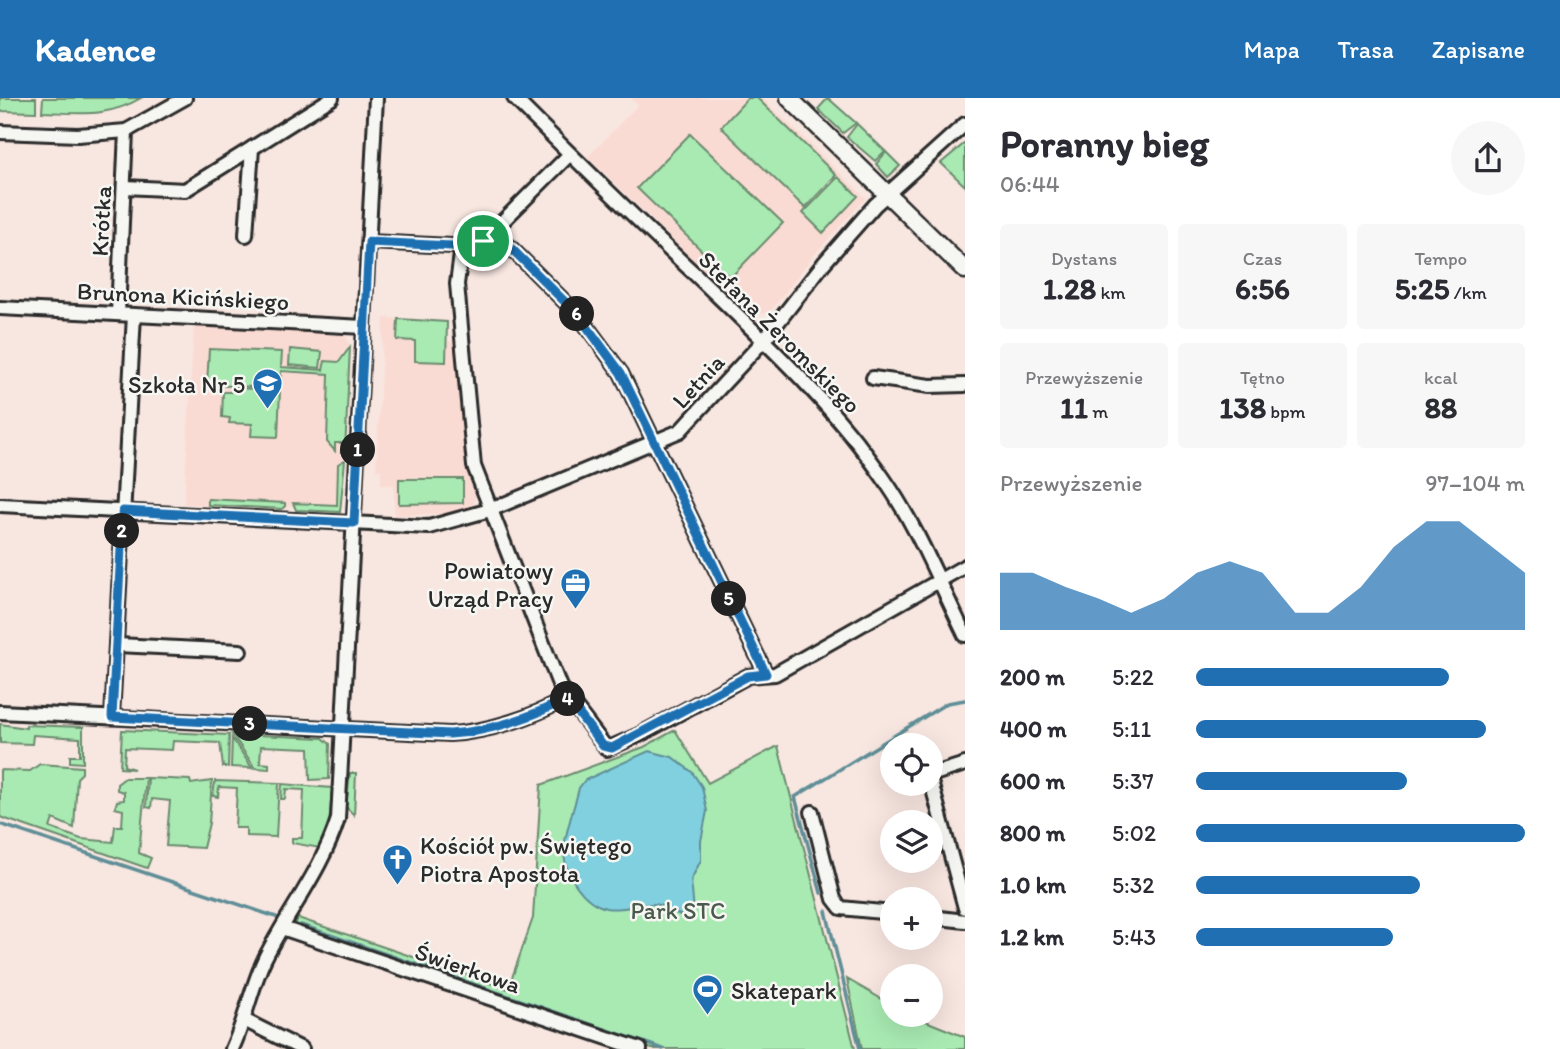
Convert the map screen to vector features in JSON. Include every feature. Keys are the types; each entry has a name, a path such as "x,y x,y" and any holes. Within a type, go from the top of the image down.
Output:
{"street":[{"path":"0,132 78,135 126,131 185,98"},
{"path":"124,187 185,190 332,98"},
{"path":"232,1049 246,1021 265,959 324,856 338,819 376,98"},
{"name":"Stefana Żeromskiego","path":"514,98 764,340 810,388 869,458 893,493 941,579 965,635"},
{"path":"789,98 965,270"},
{"name":"Letnia","path":"0,505 429,527 490,510 680,431 764,340 824,262 887,193 965,124"},
{"name":"Krótka","path":"118,314 126,131"},
{"path":"246,235 252,148"},
{"path":"369,242 462,247 483,241 570,154"},
{"path":"494,231 579,316 606,349 656,442 766,674"},
{"path":"462,247 457,284 474,466 567,698 607,749 748,676 775,674 965,566"},
{"name":"Brunona Kicińskiego","path":"0,308 364,327"},
{"path":"112,717 134,315"},
{"path":"873,378 930,386 965,385"},
{"path":"117,645 240,651"},
{"path":"0,712 461,733 494,725 567,698"},
{"path":"943,771 965,764"},
{"path":"935,796 965,908"},
{"path":"812,812 834,900 841,908 880,913"},
{"path":"943,918 965,921"},
{"name":"Świerkowa","path":"282,928 640,1049"},
{"path":"246,1021 302,1049"}],"shaded area":[{"path":"631,98 762,98 866,198 814,255 770,312 750,316 588,157 638,105"},
{"path":"384,318 447,321 447,340 456,343 465,451 476,493 474,505 445,514 394,515 394,485 381,484 381,470 376,470"},
{"name":"Szkoła Nr 5","path":"194,326 346,334 350,347 340,512 296,510 293,506 282,509 184,504"}],"green space":[{"path":"0,98 36,98 36,112 0,111"},
{"path":"43,98 141,98 117,109 81,113 42,112"},
{"path":"748,98 757,98 836,175 805,208 721,127"},
{"path":"828,98 856,123 843,133 818,109"},
{"path":"857,124 885,151 875,161 847,137"},
{"path":"690,134 783,223 730,278 637,188"},
{"path":"965,143 965,186 941,163"},
{"path":"886,152 900,166 888,177 876,164"},
{"path":"838,177 858,196 823,233 803,213"},
{"path":"398,319 447,322 446,362 415,361 415,341 397,340"},
{"path":"350,347 345,452 341,452 344,443 335,443 335,451 327,442 329,374 281,371 280,388 207,385 209,349 282,352 281,367 323,370 325,361 339,362"},
{"path":"290,349 322,352 320,368 289,365"},
{"path":"232,388 280,390 278,437 251,436 252,424 229,423 230,418 222,417 223,392 231,392"},
{"path":"345,460 340,512 296,510 293,503 337,505 338,464"},
{"path":"399,479 463,479 463,503 399,504"},
{"path":"208,499 285,503 285,506 282,509 208,505"},
{"path":"0,724 26,728 26,725 83,727 83,763 70,762 70,756 80,756 80,738 33,735 32,744 0,743"},
{"path":"122,730 229,735 228,767 223,767 220,743 173,741 172,750 125,748 124,766 134,769 120,768"},
{"name":"Park STC","path":"675,730 708,783 778,746 855,1049 652,1049 294,927 298,918 508,989 533,918 541,785 644,747"},
{"path":"232,734 323,738 330,744 329,779 310,780 309,748 261,746 260,763 269,764 269,769 255,768"},
{"path":"232,738 252,768 231,767"},
{"path":"40,764 82,767 82,773 77,778 74,828 53,819 50,828 81,839 113,842 115,826 122,826 123,810 115,808 117,801 124,800 124,792 117,790 117,784 125,778 146,778 139,853 151,858 147,868 0,817 0,770 30,771"},
{"path":"350,773 356,773 354,815 346,807"},
{"path":"148,778 190,780 191,784 212,781 209,823 203,848 166,846 170,801 152,799 151,808 146,807"},
{"path":"215,781 279,783 276,837 246,836 246,828 235,828 237,788 219,787 218,797 213,796"},
{"path":"282,784 332,788 329,827 320,848 292,843 292,838 302,838 304,790 286,789 285,799 281,799"},
{"path":"847,979 880,998 880,1027 940,1027 965,1037 965,1049 862,1049"}],"water":[{"path":"649,751 672,757 692,772 702,787 707,811 701,841 701,860 691,880 694,911 689,917 659,905 618,909 598,905 583,894 567,869 564,845 579,788 585,780"}],"waterway":[{"path":"821,893 795,797 947,703 965,700"},
{"path":"0,824 276,917"},
{"path":"826,911 860,1049"},
{"path":"301,925 663,1049"}],"place":[{"name":"Szkoła Nr 5","path":"268,411"},
{"name":"Powiatowy Urząd Pracy","path":"576,611"},
{"name":"Kościół pw. Świętego Piotra Apostoła","path":"397,886"},
{"name":"Skatepark","path":"708,1017"}],"route":[{"path":"494,231 579,316 606,349 656,442 766,674 748,676 639,735 607,749 567,698 494,725 450,734 112,717 123,511 354,523 369,242 473,247 483,241 494,231"}]}
